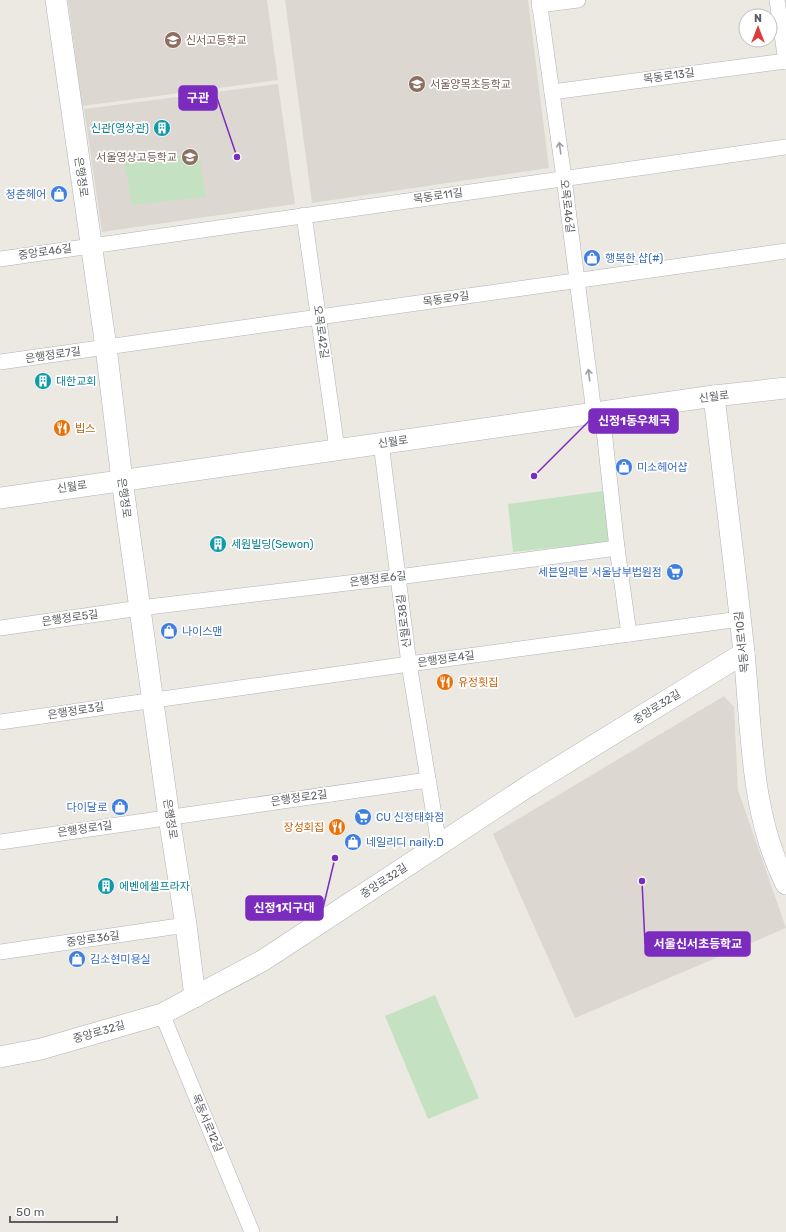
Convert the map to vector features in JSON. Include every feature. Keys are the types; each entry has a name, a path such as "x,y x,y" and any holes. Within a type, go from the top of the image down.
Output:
{"street":[{"name":"은행정로","path":"56,0 106,347 122,480 195,997"},
{"path":"539,3 578,0"},
{"path":"777,0 786,61"},
{"name":"오목로46길","path":"539,3 577,281 598,413 629,634"},
{"name":"목동로13길","path":"552,92 786,61"},
{"name":"목동로11길","path":"91,246 786,147"},
{"name":"오목로42길","path":"304,215 337,449"},
{"name":"중앙로46길","path":"0,259 91,246"},
{"name":"목동로9길","path":"106,347 786,251"},
{"name":"은행정로7길","path":"0,362 106,347"},
{"name":"신월로","path":"0,498 714,396 786,388"},
{"name":"목동서로10길","path":"714,396 744,653 754,771 768,835 781,874 786,884"},
{"name":"신월로38길","path":"381,443 409,664 439,846"},
{"name":"은행정로6길","path":"140,608 398,577 617,548"},
{"name":"은행정로5길","path":"0,628 140,608"},
{"name":"은행정로4길","path":"153,700 740,619"},
{"name":"중앙로32길","path":"0,1057 41,1049 162,1014 262,961 530,786 744,653"},
{"name":"은행정로3길","path":"0,722 153,700"},
{"name":"은행정로2길","path":"169,817 428,780"},
{"name":"은행정로1길","path":"0,842 169,817"},
{"name":"중앙로36길","path":"0,952 186,925"},
{"name":"목동서로12길","path":"162,1014 252,1232"}],"shaded area":[{"name":"신서고등학교","path":"68,0 267,0 278,80 82,106"},
{"name":"서울양목초등학교","path":"285,0 528,0 549,168 312,203"},
{"name":"서울영상고등학교","path":"278,84 295,204 102,232 84,109"},
{"path":"724,696 734,707 738,790 786,928 575,1018 493,834"}],"green space":[{"path":"199,154 206,197 132,205 124,161"},
{"path":"603,491 610,542 513,552 508,504"},
{"path":"435,995 479,1098 428,1119 385,1016"}],"place":[{"name":"신서고등학교","path":"173,40"},
{"name":"서울양목초등학교","path":"417,84"},
{"name":"신관(영상관)","path":"162,128"},
{"name":"서울영상고등학교","path":"190,157"},
{"name":"구관","path":"237,157"},
{"name":"청춘헤어","path":"59,194"},
{"name":"행복한 샵(#)","path":"592,258"},
{"name":"대한교회","path":"43,381"},
{"name":"빕스","path":"62,428"},
{"name":"미소헤어샵","path":"624,467"},
{"name":"신정1동우체국","path":"534,476"},
{"name":"세원빌딩(Sewon)","path":"218,544"},
{"name":"세븐일레븐 서울남부법원점","path":"675,572"},
{"name":"나이스맨","path":"169,631"},
{"name":"유정횟집","path":"445,682"},
{"name":"다이달로","path":"120,807"},
{"name":"CU 신정태화점","path":"363,817"},
{"name":"장성회집","path":"337,827"},
{"name":"네일리디 naily:D","path":"353,842"},
{"name":"신정1지구대","path":"335,858"},
{"name":"서울신서초등학교","path":"642,881"},
{"name":"에벤에셀프라자","path":"106,886"},
{"name":"김소현미용실","path":"77,959"}]}
